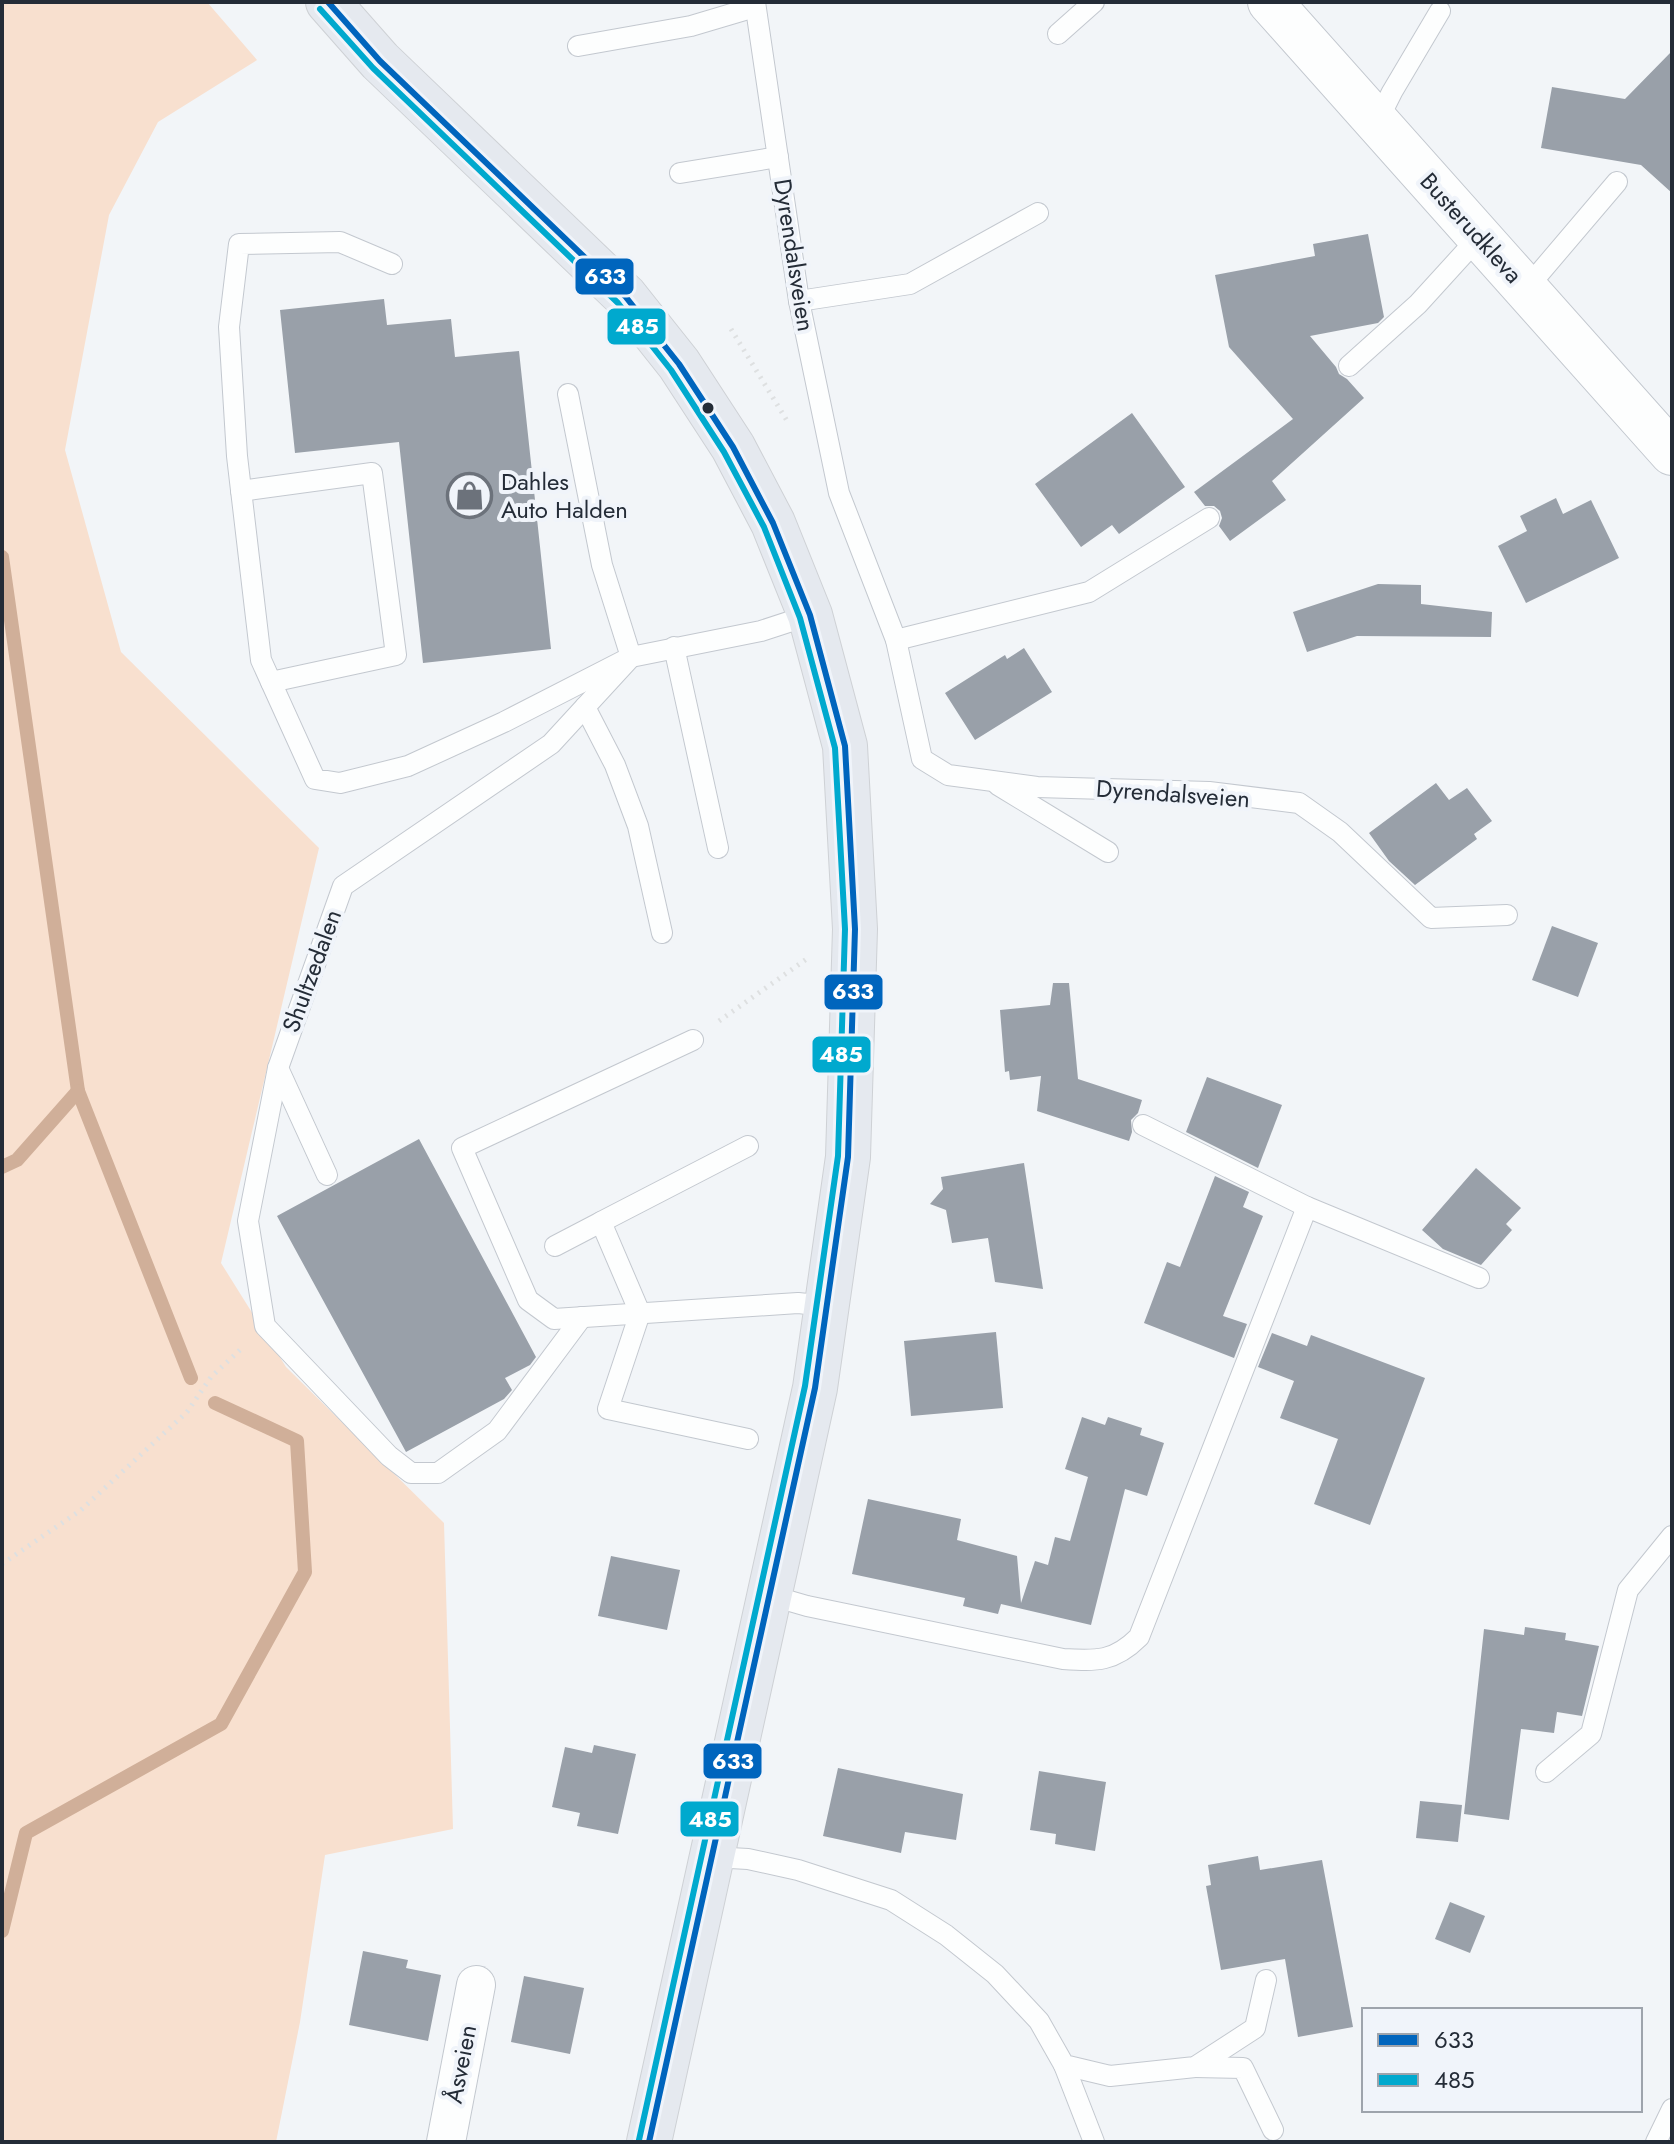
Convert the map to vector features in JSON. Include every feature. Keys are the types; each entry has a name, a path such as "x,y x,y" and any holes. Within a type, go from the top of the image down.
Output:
{"main road":[{"path":"328,2 380,61 625,296 679,364 733,447 773,523 810,615 845,746 855,929 848,1157 815,1388 649,2142"}],"street":[{"name":"Busterudkleva","path":"1270,2 1672,453"},
{"name":"Åsveien","path":"446,2142 476,1985"}],"lane":[{"path":"1058,34 1094,2"},
{"path":"578,46 691,26 755,4"},
{"name":"Dyrendalsveien","path":"755,4 799,301 839,493 896,640 922,759 948,775 1037,787 1209,792 1299,803 1340,832 1431,918 1507,915"},
{"path":"1377,122 1440,11"},
{"path":"680,173 778,157"},
{"path":"1526,289 1617,182"},
{"path":"799,301 910,284 1038,213"},
{"path":"1349,366 1418,304 1479,237"},
{"path":"392,264 340,242 239,244 229,327 241,491 261,660 315,779 340,783 408,766 504,722 631,657 761,631 810,615"},
{"path":"568,394 602,565 631,657"},
{"path":"241,491 372,473 396,655 271,682"},
{"path":"896,640 1089,592 1209,518"},
{"path":"674,647 718,848"},
{"name":"Shultzedalen","path":"582,1317 497,1431 438,1473 411,1473 389,1456 265,1326 248,1221 278,1068 343,886 551,744 631,657"},
{"path":"585,707 615,765 638,826 662,933"},
{"path":"991,781 1108,852"},
{"path":"693,1040 462,1148 528,1300 554,1319 798,1303 827,1306"},
{"path":"278,1068 327,1175"},
{"path":"1143,1125 1307,1207 1479,1278"},
{"path":"555,1246 748,1146"},
{"path":"769,1595 807,1606 1063,1659 1088,1660 1122,1654 1139,1637 1307,1207"},
{"path":"601,1222 640,1313 608,1409 748,1439"},
{"path":"1546,1772 1591,1734 1628,1590 1672,1536"},
{"path":"712,1857 748,1859 798,1870 891,1900 946,1935 995,1974 1039,2021 1064,2065 1094,2142"},
{"path":"1195,2067 1255,2028 1266,1980"},
{"path":"1064,2065 1110,2076 1195,2067 1243,2068 1273,2130"},
{"path":"1656,2142 1672,2109"}],"path":[{"path":"693,1040 809,957"},
{"path":"2,1564 81,1510 187,1412 211,1377"}],"shaded area":[{"path":"2,2 207,2 257,60 158,122 109,215 65,450 121,652 319,848 221,1263 286,1367 444,1523 453,1829 325,1855 300,2022 276,2142 2,2142"}],"building":[{"path":"1672,51 1672,193 1641,165 1541,148 1552,87 1625,99"},
{"path":"1368,234 1384,317 1378,323 1310,336 1339,374 1364,398 1272,481 1286,500 1230,541 1219,526 1222,518 1220,511 1214,506 1205,506 1194,492 1293,419 1229,347 1215,275 1315,256 1313,244"},
{"path":"384,299 387,325 451,319 455,357 519,351 551,649 423,663 399,442 295,453 280,310"},
{"path":"1132,413 1185,487 1119,534 1112,525 1081,547 1035,484"},
{"path":"1556,498 1563,514 1591,500 1619,558 1526,603 1498,546 1527,531 1520,516"},
{"path":"1378,584 1421,585 1421,604 1492,612 1491,637 1357,636 1307,652 1293,612"},
{"path":"1024,648 1052,692 975,740 945,693 1005,655 1007,659"},
{"path":"1436,783 1449,800 1467,788 1492,821 1474,834 1477,839 1415,885 1389,861 1369,833"},
{"path":"1552,926 1598,943 1578,997 1532,980"},
{"path":"1053,983 1069,983 1078,1079 1142,1100 1138,1113 1131,1120 1129,1141 1037,1111 1041,1076 1010,1080 1009,1071 1005,1072 1000,1010 1050,1005"},
{"path":"1207,1077 1282,1105 1258,1168 1186,1132"},
{"path":"419,1139 536,1357 530,1365 505,1378 512,1390 504,1399 406,1452 277,1216"},
{"path":"1024,1163 1043,1289 995,1282 988,1238 952,1243 946,1210 930,1204 943,1189 941,1177"},
{"path":"1476,1168 1521,1208 1506,1224 1512,1230 1481,1265 1443,1249 1422,1230"},
{"path":"1215,1176 1249,1192 1243,1207 1263,1216 1223,1316 1247,1324 1234,1358 1144,1323 1167,1262 1180,1267"},
{"path":"996,1332 1003,1408 911,1416 904,1341"},
{"path":"1272,1333 1307,1346 1311,1335 1425,1378 1370,1525 1314,1504 1338,1439 1280,1418 1294,1381 1258,1367"},
{"path":"1082,1417 1105,1425 1108,1417 1142,1428 1140,1435 1164,1443 1147,1496 1125,1489 1091,1625 1001,1604 998,1614 963,1606 965,1598 852,1574 868,1499 961,1519 957,1540 1017,1556 1021,1603 1035,1561 1048,1565 1055,1537 1070,1541 1088,1477 1065,1469"},
{"path":"611,1556 680,1570 667,1630 598,1616"},
{"path":"1525,1627 1566,1633 1565,1640 1599,1646 1582,1716 1557,1712 1554,1733 1521,1729 1509,1820 1464,1814 1484,1629 1524,1635"},
{"path":"594,1745 636,1754 618,1834 577,1826 580,1813 552,1807 565,1747 592,1753"},
{"path":"838,1768 963,1794 956,1840 905,1832 901,1853 823,1836"},
{"path":"1039,1771 1106,1782 1095,1851 1055,1844 1056,1834 1030,1830"},
{"path":"1420,1801 1462,1805 1458,1842 1416,1838"},
{"path":"1258,1856 1260,1870 1322,1860 1353,2027 1298,2037 1285,1959 1221,1970 1206,1886 1211,1885 1208,1865"},
{"path":"1450,1902 1485,1916 1470,1953 1435,1939"},
{"path":"363,1951 408,1960 406,1968 441,1975 428,2041 349,2025"},
{"path":"524,1976 584,1988 570,2054 511,2042"}],"waterway":[{"path":"2,557 78,1091 191,1378"},
{"path":"2,1167 17,1160 78,1091"},
{"path":"2,1931 26,1833 221,1724 305,1572 297,1441 215,1403"}],"transit line":[{"name":"633","path":"328,2 380,61 625,296 679,364 733,447 773,523 810,615 845,746 855,929 848,1157 815,1388 649,2142"},
{"name":"485","path":"320,9 373,68 618,303 671,370 724,452 764,527 800,618 835,748 845,929 838,1156 805,1386 639,2140"}],"place":[{"name":"Dahles Auto Halden","path":"470,496"}]}
